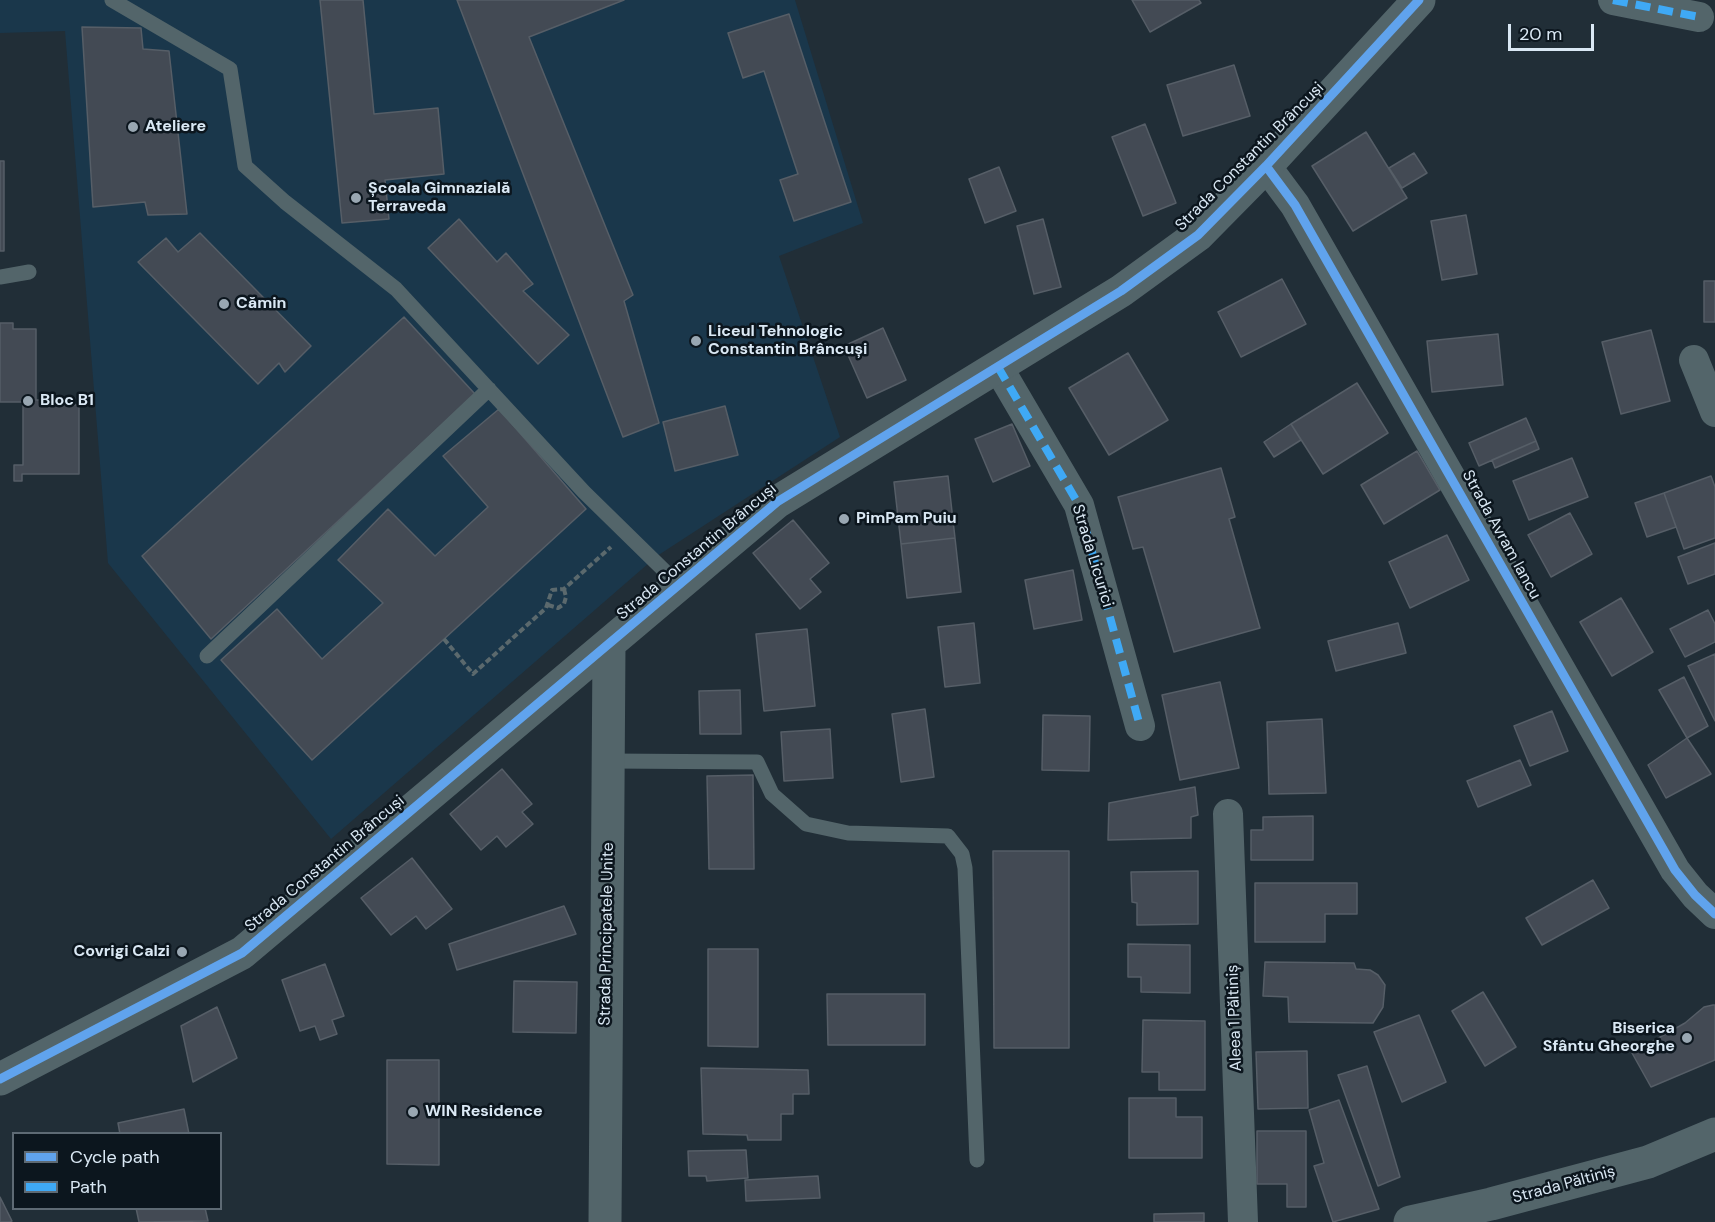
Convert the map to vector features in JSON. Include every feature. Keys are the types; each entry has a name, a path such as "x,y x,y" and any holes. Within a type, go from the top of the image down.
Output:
{"street":[{"name":"Strada Constantin Brâncuși","path":"0,1079 242,953 609,646 777,502 1121,291 1198,235 1266,166 1419,0"},
{"path":"1613,0 1699,18"},
{"name":"Strada Avram Iancu","path":"1266,166 1295,205 1675,870 1695,895 1715,914"},
{"path":"1694,360 1715,412"},
{"name":"Strada Licurici","path":"998,367 1079,505 1140,726"},
{"name":"Strada Principatele Unite","path":"605,1222 609,646"},
{"name":"Aleea 1 Păltiniș","path":"1228,814 1243,1222"},
{"name":"Strada Păltiniș","path":"1410,1222 1494,1213 1648,1162 1715,1134"}],"lane":[{"path":"112,0 230,69 245,166 303,216 396,289 584,492 679,585"},
{"path":"0,277 29,272"},
{"path":"207,656 489,389"},
{"path":"609,760 757,762 772,794 806,824 848,833 934,834 948,836 957,844 965,868 977,1160"}],"path":[{"path":"444,639 473,674 548,605 552,590 564,589 627,533"},
{"path":"548,605 558,608 564,604 566,597 564,589"}],"shaded area":[{"path":"0,0 795,0 863,223 779,256 840,437 657,556 331,839 108,563 65,31 0,33"}],"building":[{"name":"Școala Gimnazială Terraveda","path":"320,0 363,0 374,114 438,108 444,174 385,180 389,219 342,223"},
{"path":"457,0 624,0 529,37 633,295 624,301 659,423 623,437"},
{"path":"1132,0 1199,0 1201,3 1150,32"},
{"path":"789,14 851,202 794,221 780,180 798,174 764,71 743,78 728,33"},
{"name":"Ateliere","path":"82,27 141,28 143,49 169,51 187,214 148,215 145,202 93,207"},
{"path":"1234,65 1250,116 1183,136 1167,85"},
{"path":"1145,124 1176,203 1143,216 1112,137"},
{"path":"1366,132 1407,198 1353,231 1312,166"},
{"path":"1414,153 1427,173 1402,188 1389,168"},
{"path":"0,161 4,161 4,251 0,251"},
{"path":"999,167 1016,211 985,223 969,179"},
{"path":"1466,215 1477,274 1442,280 1431,221"},
{"path":"459,219 497,262 506,253 533,284 523,291 569,335 538,364 428,248"},
{"path":"1043,219 1061,287 1034,294 1017,226"},
{"name":"Cămin","path":"200,233 311,346 285,372 279,363 258,384 138,262 166,238 178,252"},
{"path":"1282,279 1306,324 1241,357 1218,312"},
{"path":"1704,281 1715,281 1715,322 1704,322"},
{"path":"404,317 475,394 211,639 142,556"},
{"name":"Bloc B1","path":"0,323 13,323 13,329 36,329 36,400 56,400 56,405 79,405 79,474 22,474 22,481 14,481 14,465 23,465 23,402 0,402"},
{"path":"883,328 906,380 867,398 844,346"},
{"path":"1651,330 1670,401 1621,414 1602,342"},
{"path":"1498,334 1503,385 1432,392 1427,341"},
{"path":"1128,353 1168,420 1109,455 1069,388"},
{"path":"1357,383 1388,433 1323,474 1291,424"},
{"path":"725,406 738,455 675,471 663,422"},
{"path":"499,409 586,509 312,760 221,660 277,609 322,659 383,603 338,560 388,509 435,556 488,507 443,456"},
{"path":"1526,418 1536,441 1479,466 1469,443"},
{"path":"1012,424 1030,466 993,482 975,439"},
{"path":"1291,424 1301,440 1274,457 1264,442"},
{"path":"1536,441 1539,449 1495,468 1492,460"},
{"path":"1417,451 1440,490 1384,524 1361,485"},
{"path":"1572,458 1588,497 1529,520 1513,481"},
{"path":"1221,468 1235,517 1229,519 1260,628 1174,652 1143,547 1133,549 1118,497"},
{"path":"948,476 955,538 901,544 894,482"},
{"path":"1711,476 1715,487 1715,538 1684,549 1664,493"},
{"path":"1664,493 1676,527 1647,537 1635,503"},
{"path":"1570,513 1592,554 1551,577 1528,535"},
{"path":"793,520 829,563 810,579 821,592 800,609 753,553"},
{"path":"1447,535 1469,580 1410,608 1389,562"},
{"path":"955,538 961,592 907,598 901,544"},
{"path":"1715,543 1715,574 1688,584 1678,557"},
{"path":"1073,570 1082,620 1034,629 1025,580"},
{"path":"1621,598 1653,652 1612,676 1580,622"},
{"path":"1708,610 1715,624 1715,642 1685,657 1670,629"},
{"path":"974,623 980,683 945,687 938,627"},
{"path":"1398,623 1406,653 1336,671 1328,641"},
{"path":"807,629 815,706 764,711 756,634"},
{"path":"1715,654 1715,721 1688,666"},
{"path":"1684,677 1708,726 1687,738 1659,690"},
{"path":"1220,682 1239,768 1180,780 1162,695"},
{"path":"740,690 741,734 700,734 699,691"},
{"path":"925,709 934,777 901,782 892,714"},
{"path":"1552,711 1568,751 1530,766 1514,726"},
{"path":"1043,715 1090,716 1089,771 1042,770"},
{"path":"1322,719 1326,793 1269,794 1267,722"},
{"path":"830,729 833,778 784,781 781,732"},
{"path":"1687,738 1711,774 1666,798 1648,765"},
{"path":"1520,760 1531,785 1478,807 1467,781"},
{"path":"502,769 532,804 522,812 533,824 506,847 497,836 481,850 450,814"},
{"path":"753,775 754,869 709,869 707,776"},
{"path":"1195,787 1198,815 1191,817 1191,838 1108,840 1109,803"},
{"path":"1313,816 1313,860 1251,860 1251,830 1263,830 1263,817"},
{"path":"993,851 1069,851 1069,1048 994,1048"},
{"path":"412,858 452,909 426,929 416,916 391,935 361,898"},
{"path":"1198,871 1198,924 1137,925 1137,903 1132,902 1131,872"},
{"path":"1593,880 1609,908 1542,945 1526,918"},
{"path":"1255,883 1357,883 1357,914 1325,914 1325,942 1255,942"},
{"path":"564,906 576,934 457,970 449,944"},
{"path":"1128,944 1190,945 1190,993 1141,992 1141,977 1128,977"},
{"path":"708,949 758,949 758,1047 708,1046"},
{"path":"1265,962 1354,963 1356,969 1370,970 1378,975 1385,985 1383,1007 1373,1023 1289,1022 1288,997 1263,996"},
{"path":"325,964 344,1016 332,1020 337,1034 320,1040 315,1026 300,1031 282,980"},
{"path":"514,981 577,982 576,1033 513,1032"},
{"path":"1483,992 1516,1047 1485,1066 1452,1011"},
{"path":"827,994 925,994 925,1045 828,1045"},
{"name":"Biserica Sfântu Gheorghe","path":"1715,1005 1715,1060 1651,1087 1632,1053 1685,1023 1704,1007"},
{"path":"217,1007 237,1058 193,1082 181,1026"},
{"path":"1419,1015 1446,1082 1402,1102 1374,1032"},
{"path":"1143,1020 1205,1021 1205,1090 1159,1090 1159,1072 1142,1072"},
{"path":"1307,1051 1308,1108 1258,1109 1256,1052"},
{"name":"WIN Residence","path":"387,1060 439,1060 439,1165 387,1164"},
{"path":"1367,1066 1400,1177 1378,1186 1338,1075"},
{"path":"701,1068 808,1070 809,1094 793,1094 793,1114 781,1114 781,1140 748,1140 747,1135 703,1134"},
{"path":"1129,1098 1176,1098 1176,1117 1202,1117 1202,1158 1129,1158"},
{"path":"1339,1100 1379,1209 1333,1222 1314,1166 1324,1163 1309,1110"},
{"path":"184,1109 189,1132 120,1132 118,1123"},
{"path":"1257,1131 1306,1131 1306,1207 1287,1207 1287,1184 1257,1184"},
{"path":"746,1150 748,1178 707,1181 706,1176 689,1176 688,1151"},
{"path":"818,1176 820,1198 746,1201 745,1180"},
{"path":"0,1197 12,1221 10,1222 0,1222"},
{"path":"136,1210 205,1210 208,1221 139,1222"},
{"path":"1204,1213 1204,1222 1154,1222 1154,1214"}],"marked path":[{"path":"1613,0 1699,17"},
{"path":"998,367 1079,505 1140,726"}],"cycle path":[{"path":"0,1079 242,953 777,502 1121,291 1198,235 1266,166 1419,0"},
{"path":"1266,166 1295,205 1675,870 1695,895 1715,914"}],"place":[{"name":"Ateliere","path":"133,127"},
{"name":"Școala Gimnazială Terraveda","path":"356,198"},
{"name":"Cămin","path":"224,304"},
{"name":"Liceul Tehnologic Constantin Brâncuși","path":"696,341"},
{"name":"Bloc B1","path":"28,401"},
{"name":"PimPam Puiu","path":"844,519"},
{"name":"Covrigi Calzi","path":"182,952"},
{"name":"Biserica Sfântu Gheorghe","path":"1687,1038"},
{"name":"WIN Residence","path":"413,1112"}]}
